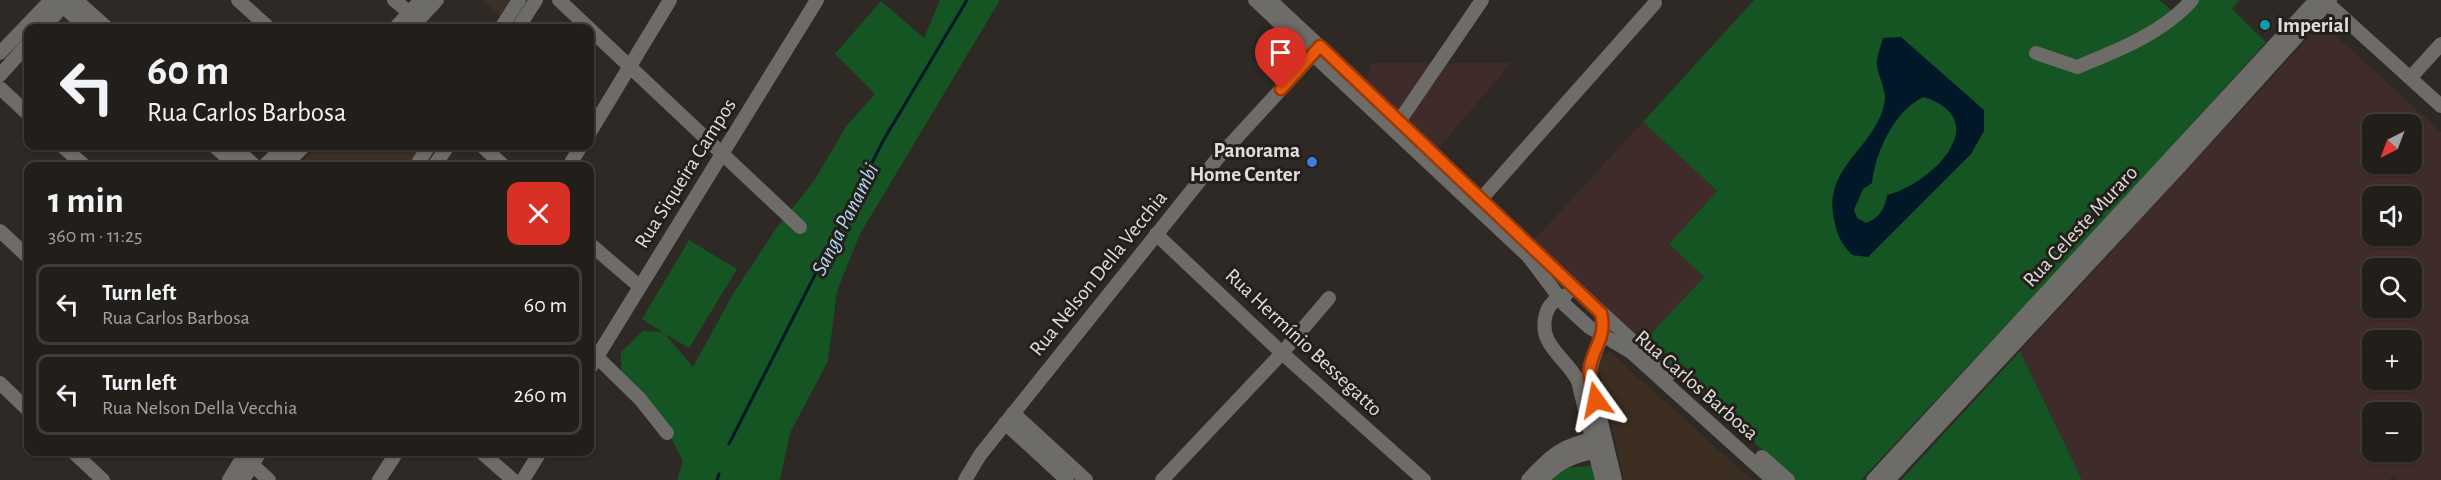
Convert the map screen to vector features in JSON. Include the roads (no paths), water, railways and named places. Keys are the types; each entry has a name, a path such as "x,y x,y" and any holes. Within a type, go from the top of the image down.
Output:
{"street":[{"path":"76,0 103,24"},
{"path":"238,0 265,24"},
{"path":"394,0 413,20"},
{"path":"413,20 421,0"},
{"path":"413,20 437,0"},
{"path":"504,24 519,0"},
{"path":"521,24 536,0"},
{"path":"559,0 585,24"},
{"path":"594,125 670,0"},
{"name":"Rua Siqueira Campos","path":"594,360 817,0"},
{"name":"Rua Carlos Barbosa","path":"1255,0 1400,120 1580,294 1716,421 1773,480"},
{"name":"Rua Carlos Barbosa","path":"1270,0 1317,50 1528,256 1559,297 1583,322 1630,352 1788,480"},
{"path":"1400,120 1482,0"},
{"path":"2036,53 2077,67 2126,48 2182,12 2192,0"},
{"path":"2325,1 2441,106"},
{"name":"Rua Celeste Muraro","path":"1873,480 2325,1"},
{"name":"Rua Celeste Muraro","path":"1888,480 2182,164 2325,1"},
{"path":"46,24 60,2"},
{"path":"60,2 83,24"},
{"path":"34,24 60,2"},
{"path":"1482,198 1655,3"},
{"path":"594,32 800,227"},
{"path":"0,53 24,33"},
{"path":"2411,77 2441,44"},
{"path":"0,75 24,48"},
{"name":"Rua Nelson Della Vecchia","path":"965,480 980,455 1009,418 1217,159 1317,50"},
{"path":"0,88 24,110"},
{"path":"67,150 80,162"},
{"path":"219,150 232,162"},
{"path":"237,150 251,162"},
{"path":"268,162 281,150"},
{"path":"288,162 300,150"},
{"path":"486,150 500,162"},
{"path":"0,231 24,253"},
{"name":"Rua Hermínio Bessegatto","path":"1156,234 1282,353 1424,480"},
{"path":"594,247 639,286"},
{"path":"1543,276 1547,298 1547,310 1543,323 1545,336 1557,356 1574,372 1615,480"},
{"path":"1547,310 1559,297 1580,294"},
{"path":"1162,480 1282,353 1329,298"},
{"path":"1601,313 1604,326 1603,335 1594,354 1590,376 1600,444 1602,480"},
{"path":"1594,354 1607,347 1630,352"},
{"path":"594,363 640,399 667,433"},
{"path":"0,383 24,406"},
{"path":"1009,418 1067,480"},
{"path":"1009,418 1086,480"},
{"path":"1528,480 1552,454 1600,444"},
{"path":"1541,480 1569,457 1600,444"},
{"path":"77,456 103,480"},
{"path":"229,480 245,456"},
{"path":"243,480 245,456"},
{"path":"245,456 269,480"},
{"path":"378,480 394,456"},
{"path":"486,456 513,480"},
{"path":"523,480 538,456"}],"water":[{"path":"1901,37 1984,110 1984,131 1971,154 1868,257 1852,255 1842,242 1834,219 1832,201 1843,170 1872,131 1880,116 1885,96 1877,62 1883,38","holes":["1924,97 1945,108 1955,121 1955,136 1949,151 1921,179 1904,189 1887,195 1885,205 1878,216 1866,223 1857,218 1854,210 1863,189 1872,183 1882,146 1888,133 1904,111"]}],"waterway":[{"name":"Sanga Panambi","path":"729,444 883,141 967,0"},
{"name":"Sanga Panambi","path":"717,480 719,474"}],"place":[{"name":"Imperial","path":"2265,25"},
{"name":"Panorama Home Center","path":"1312,162"}]}
